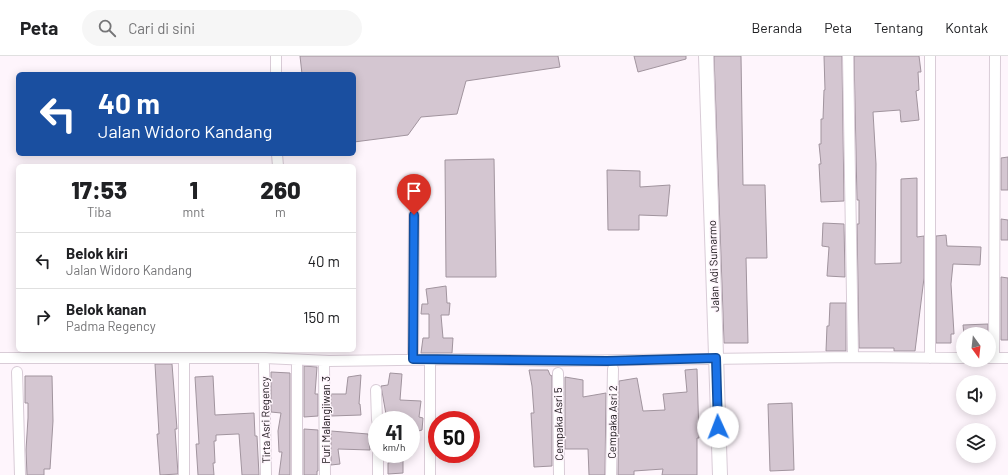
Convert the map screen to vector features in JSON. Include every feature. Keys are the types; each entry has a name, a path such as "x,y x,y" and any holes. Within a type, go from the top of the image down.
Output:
{"main road":[{"name":"Jalan Adi Sumarmo","path":"706,56 720,475"}],"street":[{"path":"276,56 276,72"},
{"path":"848,56 853,356"},
{"path":"930,56 930,358"},
{"path":"992,327 995,56"},
{"path":"413,359 414,215"},
{"path":"0,358 189,357 244,354 290,356 329,361 413,359 607,361 853,356 956,358"},
{"path":"290,356 297,475"},
{"path":"184,475 189,357"},
{"path":"996,358 1008,358"},
{"name":"Tirta Asri Regency","path":"264,365 266,475"},
{"name":"Puri Malangjiwan 3","path":"324,365 325,475"},
{"path":"430,365 430,475"},
{"name":"Cempaka Asri 2","path":"611,475 612,369"},
{"path":"17,372 20,475"},
{"name":"Cempaka Asri 5","path":"558,373 559,475"},
{"path":"376,390 377,411"},
{"path":"378,463 378,475"}],"building":[{"path":"300,56 558,56 560,67 466,81 457,114 421,117 408,135 356,142 356,72 302,72"},
{"path":"634,56 686,56 686,59 638,72"},
{"path":"714,56 741,56 743,185 765,185 767,258 746,258 748,343 724,343"},
{"path":"824,56 842,56 844,201 821,202 819,164 821,164 819,144 821,144 821,119 823,119 825,90"},
{"path":"854,56 919,56 921,72 918,72 919,90 916,91 919,120 901,122 900,110 873,112 876,164 875,264 901,263 901,179 917,178 917,237 924,236 924,278 915,351 894,351 894,348 859,348 857,224 859,224 859,200 857,200"},
{"path":"1008,157 1008,190 1001,190 1001,158"},
{"path":"494,159 496,277 446,277 445,160"},
{"path":"607,170 640,171 640,187 670,185 667,216 639,215 639,230 608,230"},
{"path":"1001,219 1008,220 1008,240 1001,240"},
{"path":"823,223 844,224 845,277 827,276 829,247 822,246"},
{"path":"946,235 947,246 981,247 980,265 953,264 951,284 954,334 951,334 951,343 936,343 936,236"},
{"path":"1001,277 1008,278 1008,340 1001,340"},
{"path":"446,286 447,303 450,303 449,315 441,315 443,338 453,338 452,353 421,353 423,338 429,338 429,314 421,314 422,304 428,304 426,289"},
{"path":"830,303 846,303 846,351 826,351"},
{"path":"988,324 988,327 963,327 963,325"},
{"path":"155,364 172,364 177,429 175,429 178,474 160,475"},
{"path":"304,366 317,367 315,394 318,394 318,416 304,417"},
{"path":"697,369 699,438 697,438 697,475 662,475 663,469 634,471 634,475 618,475 619,381 637,378 643,411 665,410 663,394 687,392 685,370"},
{"path":"529,370 548,370 552,376 552,466 534,467 531,413 534,413"},
{"path":"271,372 290,373 290,475 279,475 282,452 279,452 278,431 281,413 271,412"},
{"path":"390,373 402,374 400,400 421,401 420,411 385,411 381,386 388,385"},
{"path":"361,375 359,404 361,415 331,416 331,394 346,394 348,377"},
{"path":"25,376 52,376 53,421 50,469 44,469 44,475 27,475 26,450 28,403 25,403"},
{"path":"213,376 215,415 254,413 259,475 242,475 239,434 237,434 216,435 216,441 214,441 214,475 198,475 196,444 199,444 195,377"},
{"path":"565,377 583,380 583,397 606,393 605,475 589,475 588,449 565,449"},
{"path":"792,403 794,470 770,471 768,404"},
{"path":"420,417 423,418 422,430 420,431"},
{"path":"304,429 318,430 317,475 304,475"},
{"path":"331,431 368,434 368,450 338,449 340,464 331,465"},
{"path":"388,463 403,463 403,473 388,474"}],"route":[{"path":"414,215 413,359 607,361 716,358 718,427"}]}
